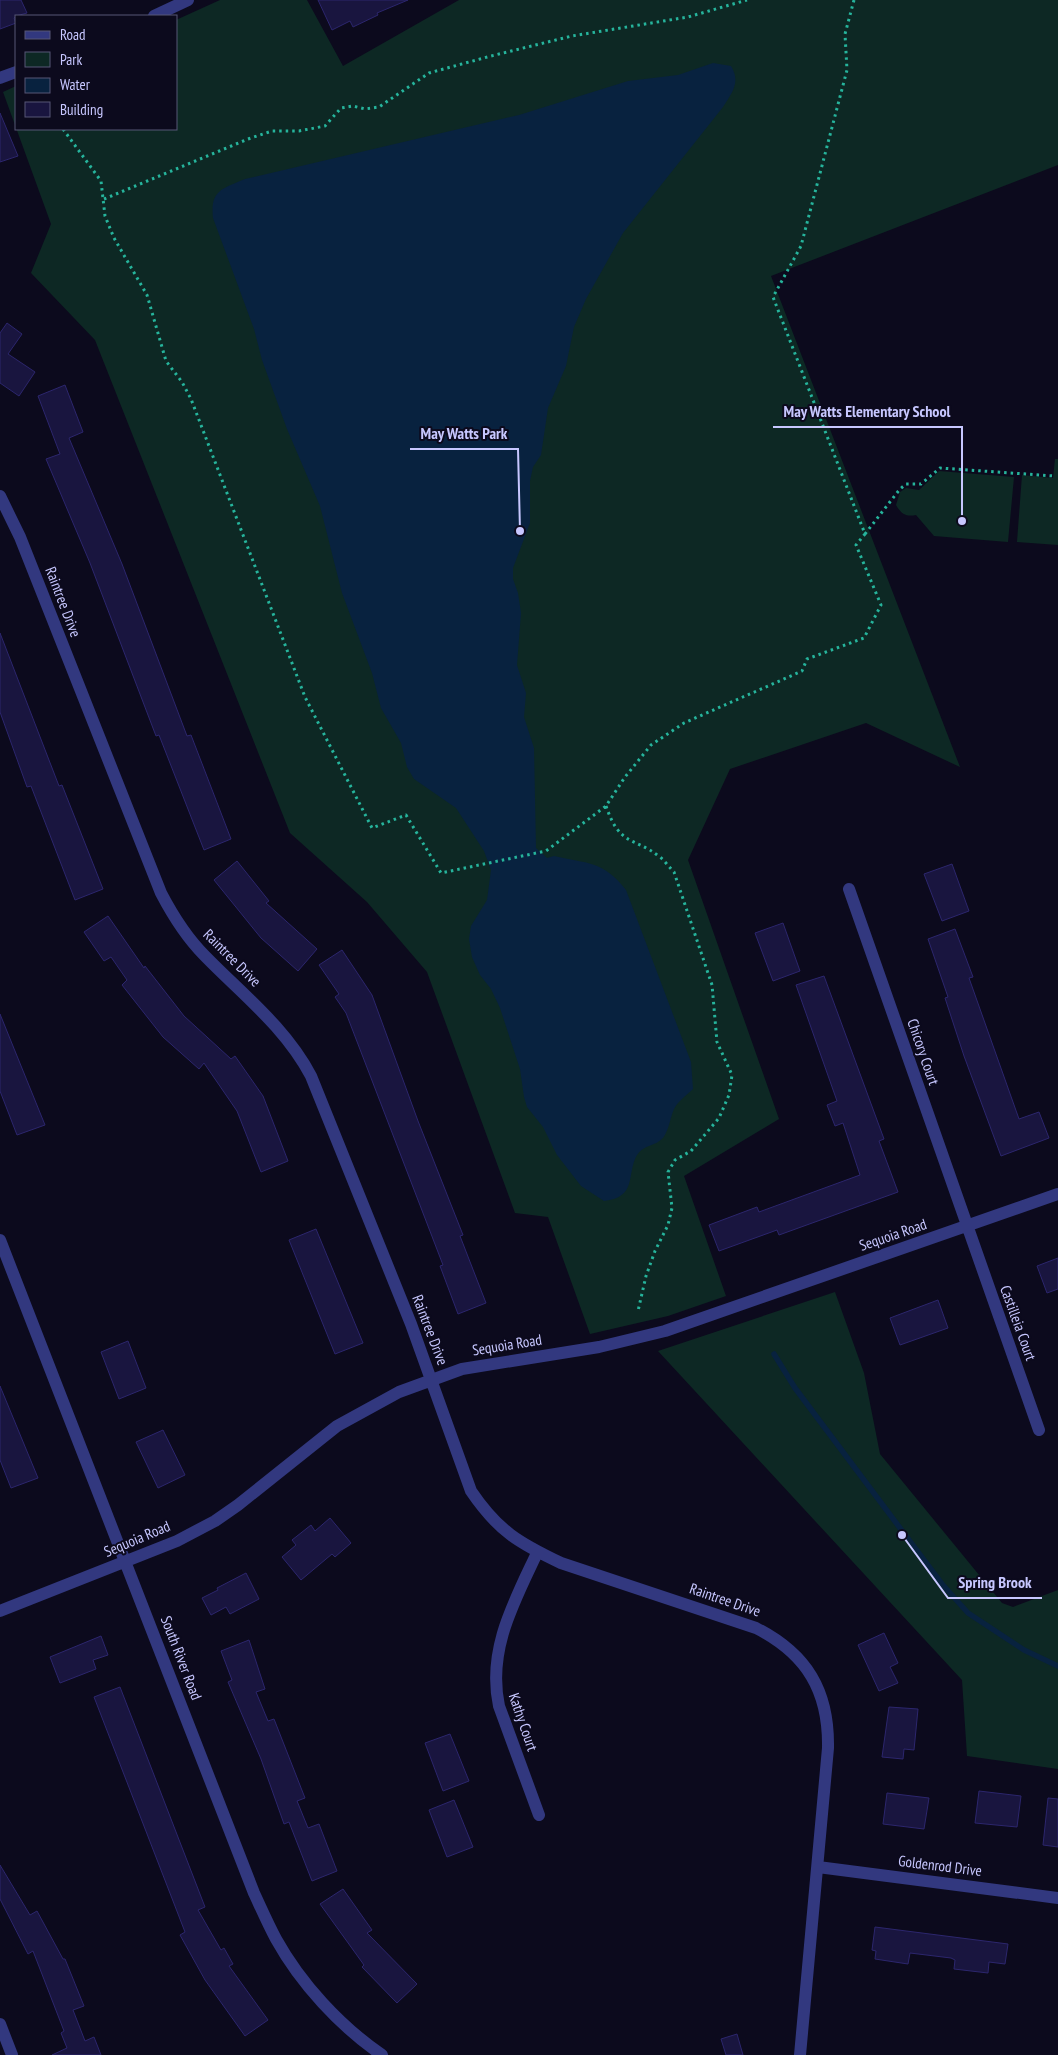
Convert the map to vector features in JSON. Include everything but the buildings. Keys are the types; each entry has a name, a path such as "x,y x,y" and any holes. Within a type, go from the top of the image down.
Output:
{"street":[{"path":"156,15 188,0"},
{"path":"0,78 15,72"},
{"name":"Raintree Drive","path":"0,496 20,537 160,894 190,939 273,1022 302,1060 341,1149 432,1380 471,1491 497,1524 512,1538 537,1553 561,1563 756,1628 775,1637 802,1661 818,1686 829,1728 800,2055"},
{"name":"Chicory Court","path":"848,889 967,1226"},
{"name":"Sequoia Road","path":"0,1611 177,1541 215,1521 238,1506 336,1426 399,1392 462,1369 592,1349 665,1332 1058,1194"},
{"name":"Castilleia Court","path":"967,1226 1039,1430"},
{"name":"South River Road","path":"0,1240 254,1893 276,1938 312,1989 342,2023 382,2055"},
{"name":"Kathy Court","path":"537,1553 504,1627 495,1669 499,1706 540,1816"},
{"name":"Goldenrod Drive","path":"818,1867 1058,1898"},
{"path":"0,2024 12,2055"}],"path":[{"path":"104,199 248,139 272,131 299,131 325,126 341,108 352,106 365,109 379,107 430,73 572,36 688,17 747,0"},
{"path":"854,0 845,34 847,70 802,246 773,298 865,534"},
{"path":"64,130 101,181 106,216 114,238 147,295 166,361 182,382 191,399 305,697 372,828 406,815 441,873 546,851 606,806 625,777 650,746 684,723 802,671 808,659 864,638 881,605 856,545 906,484 921,484 940,468 1054,476"},
{"path":"606,806 613,824 623,837 661,858 674,872 712,985 717,1042 732,1075 729,1095 718,1118 691,1151 675,1160 668,1172 672,1208 668,1224 646,1276 638,1311"}],"green space":[{"path":"220,0 307,0 343,66 459,0 1058,0 1058,165 771,276 960,767 866,723 730,769 688,860 779,1119 684,1176 726,1296 668,1316 590,1334 548,1217 515,1213 427,972 367,902 290,833 95,340 31,273 51,224 16,130 178,130 178,19"},
{"path":"15,86 15,125 3,92"},
{"path":"1055,459 1058,459 1058,545 1017,542 1022,475 1053,478"},
{"path":"939,471 1014,477 1008,542 934,536 916,515 909,516 900,511 896,505 900,492 906,488 919,490"},
{"path":"835,1292 864,1373 880,1454 1002,1603 1013,1607 1058,1590 1058,1769 967,1756 962,1680 658,1351"}],"water":[{"path":"713,63 731,66 735,77 732,92 723,107 623,233 586,299 574,327 566,366 548,408 541,455 533,467 530,481 530,523 513,568 513,579 518,593 521,613 517,665 526,693 524,717 534,748 536,848 547,858 554,856 585,862 602,868 618,880 626,890 691,1062 693,1089 676,1106 665,1135 660,1141 643,1149 637,1155 629,1184 622,1195 615,1199 604,1201 581,1186 557,1155 543,1127 527,1107 520,1069 500,1008 491,989 480,975 472,957 469,939 471,926 487,900 491,870 484,851 456,808 414,779 407,767 401,743 381,708 372,673 342,593 320,506 287,429 262,360 254,329 213,218 213,202 224,188 245,179 519,115 628,81 678,75"}],"waterway":[{"path":"774,1354 795,1388 942,1584 968,1613 1024,1650 1058,1666"}],"place":[{"name":"May Watts Elementary School","path":"962,521"},
{"name":"May Watts Park","path":"520,531"},
{"name":"Spring Brook","path":"902,1535"}]}
